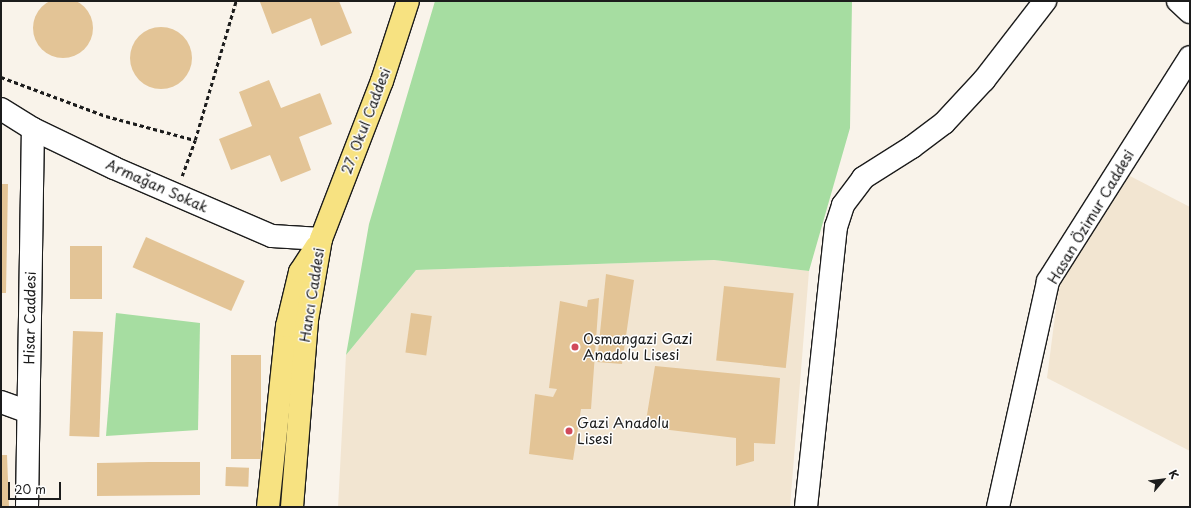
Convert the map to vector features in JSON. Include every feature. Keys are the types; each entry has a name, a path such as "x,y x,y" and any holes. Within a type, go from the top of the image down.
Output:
{"main road":[{"name":"27. Okul Caddesi","path":"321,239 382,81 408,1"},
{"name":"Hancı Caddesi","path":"268,507 287,326 300,272 321,239"},
{"name":"Hancı Caddesi","path":"292,507 307,320 321,239"}],"street":[{"path":"806,507 836,227 844,205 863,178 912,147 944,123 984,80 1045,1"},
{"path":"1178,1 1190,12"},
{"name":"Hasan Özimur Caddesi","path":"998,507 1048,281 1190,57"},
{"name":"Armağan Sokak","path":"1,109 33,129 175,194 272,236 321,239"},
{"name":"Hisar Caddesi","path":"27,507 33,129"},
{"path":"1,402 28,412"}],"path":[{"path":"175,194 195,140 236,1"},
{"path":"1,77 106,116 195,140"}],"shaded area":[{"path":"1128,175 1190,207 1190,451 1047,378 1059,285"},
{"name":"Gazi Anadolu Lisesi","path":"714,260 809,271 790,507 338,507 346,355 416,270"}],"green space":[{"path":"435,1 852,1 850,128 809,271 714,260 416,270 346,355 369,224"},
{"path":"116,313 200,323 198,430 106,436"}],"building":[{"path":"57,-2 69,-2 80,3 88,11 93,22 91,40 80,53 69,58 57,58 46,53 38,45 33,34 33,22 38,11 46,3"},
{"path":"339,1 352,33 321,46 311,18 272,34 260,2"},
{"path":"161,27 178,32 183,36 187,41 192,58 187,75 183,80 178,84 161,89 144,84 139,80 135,75 130,58 135,41 139,36 144,32"},
{"path":"269,80 281,108 320,93 332,124 299,137 311,170 281,182 270,155 231,170 219,139 252,126 239,92"},
{"path":"1,184 8,184 6,293 1,293"},
{"path":"146,237 245,281 231,311 133,267"},
{"path":"70,246 102,246 102,299 70,299"},
{"path":"606,274 634,280 622,364 597,362"},
{"path":"724,286 794,293 786,368 716,361"},
{"name":"Osmangazi Gazi Anadolu Lisesi","path":"599,298 591,409 581,409 573,460 529,454 535,394 553,397 557,389 549,388 560,301 587,307 588,300"},
{"path":"411,313 432,316 426,356 405,353"},
{"path":"73,331 103,332 99,437 69,436"},
{"path":"231,355 261,355 261,459 231,459"},
{"path":"655,366 780,378 775,444 754,443 754,461 736,466 736,438 645,427"},
{"path":"1,455 7,455 9,507 1,507"},
{"path":"200,462 200,495 97,496 97,463"},
{"path":"226,467 249,468 248,487 225,486"}],"place":[{"name":"Osmangazi Gazi Anadolu Lisesi","path":"575,347"},
{"name":"Gazi Anadolu Lisesi","path":"569,431"}]}
